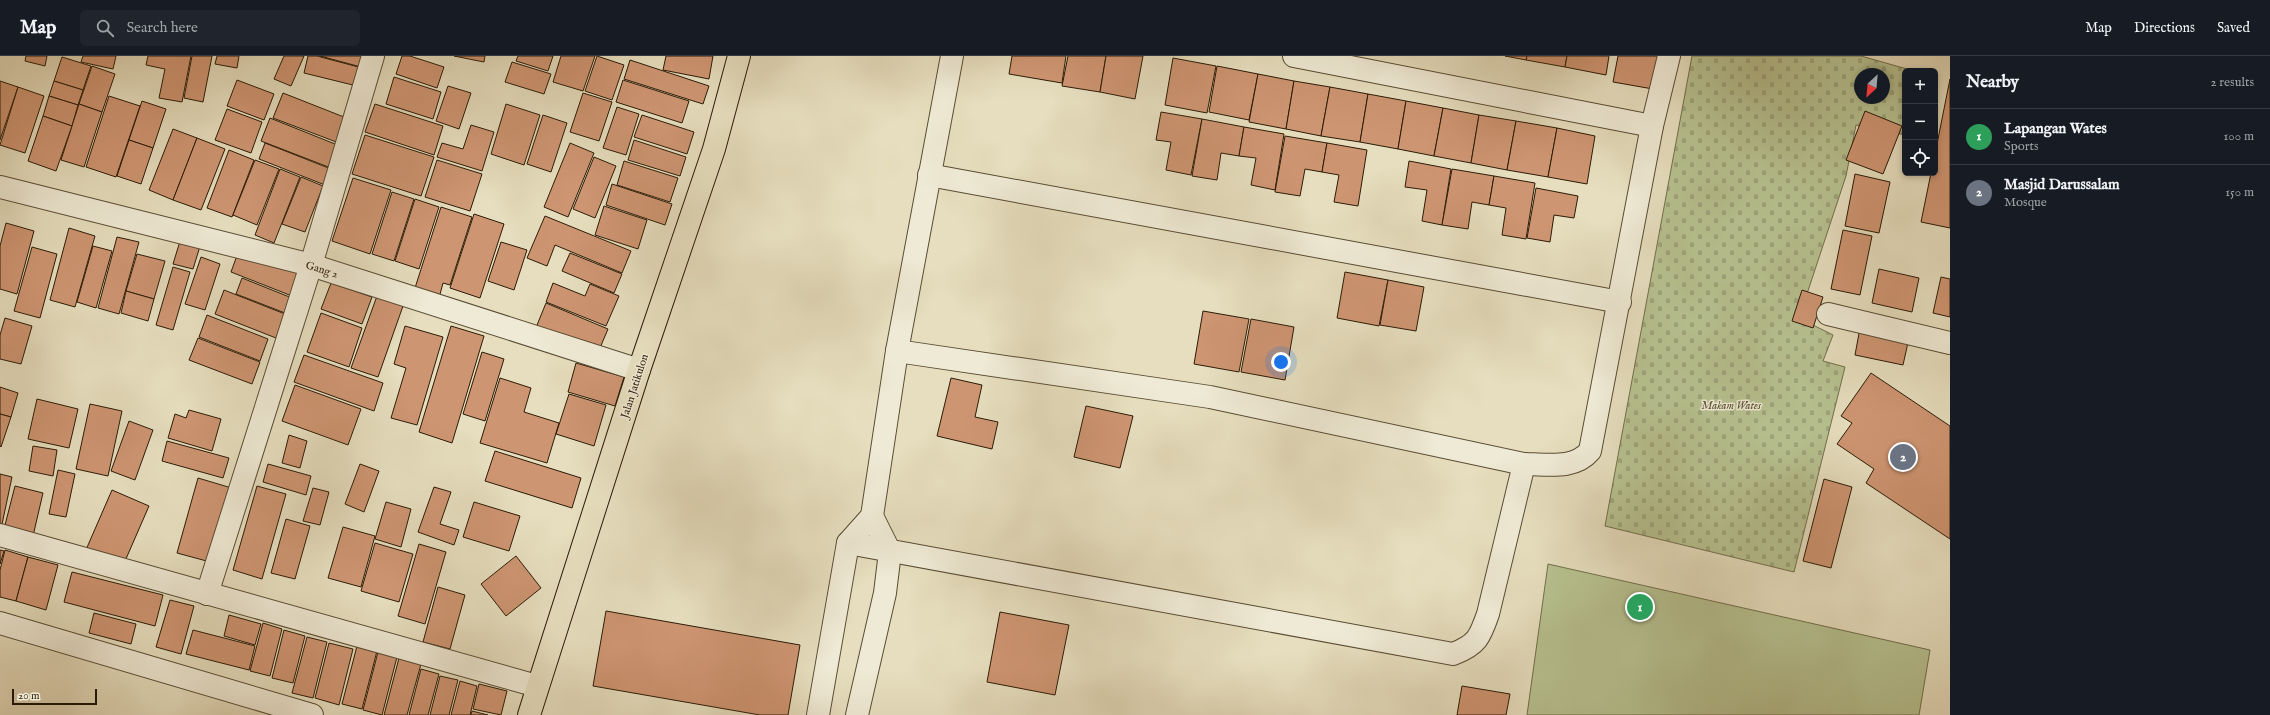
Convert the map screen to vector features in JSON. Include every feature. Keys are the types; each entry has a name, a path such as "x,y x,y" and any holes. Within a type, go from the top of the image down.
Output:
{"main road":[{"name":"Jalan Jatikulon","path":"529,715 639,370 714,149 739,56"}],"street":[{"path":"207,594 310,265 373,56"},
{"path":"818,715 848,543 872,516 896,351 952,56"},
{"path":"1294,56 1652,126"},
{"path":"896,351 1210,397 1524,464 1573,464 1584,458 1590,451 1620,302 1652,126 1669,56"},
{"path":"930,175 1620,302"},
{"name":"Gang 2","path":"0,187 310,265 639,370"},
{"path":"1828,314 1950,343"},
{"path":"848,543 890,552 1453,654 1470,647 1481,634 1488,614 1524,464"},
{"path":"857,715 885,593 890,552 872,516"},
{"path":"0,535 538,686"},
{"path":"0,623 312,715"}],"green space":[{"name":"Makam Wates","path":"1692,56 1861,56 1903,68 1902,68 1902,134 1856,125 1846,176 1799,318 1833,335 1823,361 1845,367 1794,572 1605,526"},
{"path":"1548,564 1930,650 1919,715 1527,715"}],"building":[{"path":"26,56 47,56 45,66 25,61"},
{"path":"83,56 116,56 113,69 81,62"},
{"path":"148,56 191,56 182,102 159,98 165,69 146,65"},
{"path":"192,56 212,56 203,102 184,98"},
{"path":"217,56 239,56 237,68 215,64"},
{"path":"284,56 304,56 291,86 274,79"},
{"path":"308,56 317,56 366,69 361,87 304,73"},
{"path":"320,56 364,56 361,67"},
{"path":"402,56 410,56 444,67 437,88 396,74"},
{"path":"454,56 485,56 484,62"},
{"path":"518,56 553,56 548,71 516,61"},
{"path":"561,56 595,56 583,91 553,82"},
{"path":"597,56 624,65 612,100 585,91"},
{"path":"666,56 713,56 709,79 663,70"},
{"path":"1012,56 1066,56 1062,83 1009,74"},
{"path":"1068,56 1106,56 1100,92 1062,86"},
{"path":"1106,56 1143,56 1135,99 1100,92"},
{"path":"1505,56 1527,56 1526,60"},
{"path":"1527,56 1567,56 1565,67 1526,60"},
{"path":"1567,56 1609,56 1606,75 1565,67"},
{"path":"1618,56 1659,56 1653,89 1613,82"},
{"path":"62,57 91,66 83,90 54,81"},
{"path":"1173,58 1216,66 1207,113 1165,105"},
{"path":"630,60 709,86 703,104 624,79"},
{"path":"512,62 551,74 544,94 505,82"},
{"path":"92,66 115,74 102,112 79,104"},
{"path":"1217,66 1258,74 1249,120 1209,112"},
{"path":"1258,74 1294,81 1286,129 1249,122"},
{"path":"394,77 441,92 433,119 386,104"},
{"path":"1950,79 1950,228 1921,222 1930,176 1938,176 1938,139"},
{"path":"237,80 274,94 264,120 227,106"},
{"path":"623,80 689,101 682,123 616,102"},
{"path":"0,81 18,87 0,140"},
{"path":"54,81 83,90 78,105 49,96"},
{"path":"1294,81 1330,87 1321,136 1286,129"},
{"path":"448,86 471,93 459,129 436,121"},
{"path":"18,87 44,96 25,153 0,145"},
{"path":"1330,87 1368,94 1360,142 1321,136"},
{"path":"283,93 349,119 339,143 273,118"},
{"path":"583,93 612,102 599,141 570,132"},
{"path":"1368,94 1406,101 1398,149 1360,142"},
{"path":"49,96 78,105 72,126 43,116"},
{"path":"109,96 140,106 116,177 86,167"},
{"path":"142,101 166,109 153,148 129,140"},
{"path":"1406,101 1443,108 1434,156 1398,149"},
{"path":"79,104 102,112 84,167 61,160"},
{"path":"375,104 443,126 434,155 365,132"},
{"path":"506,104 540,115 524,165 491,154"},
{"path":"617,107 639,114 626,155 603,148"},
{"path":"1443,108 1479,115 1471,163 1434,156"},
{"path":"227,109 262,122 251,153 215,140"},
{"path":"1865,111 1902,126 1883,174 1846,160"},
{"path":"1161,112 1202,119 1191,175 1166,170 1171,142 1156,140"},
{"path":"543,115 567,123 551,172 527,164"},
{"path":"642,115 694,132 687,154 634,137"},
{"path":"1479,115 1516,121 1507,170 1471,163"},
{"path":"43,116 72,126 56,171 28,161"},
{"path":"270,118 340,146 331,168 261,141"},
{"path":"1202,119 1244,127 1239,156 1221,153 1217,180 1192,176"},
{"path":"1516,121 1557,128 1548,177 1507,170"},
{"path":"471,125 494,132 482,171 437,157 442,143 463,149"},
{"path":"1244,127 1284,134 1275,190 1251,185 1256,158 1239,156"},
{"path":"1557,128 1595,136 1587,184 1548,177"},
{"path":"173,129 197,138 173,200 149,190"},
{"path":"365,135 434,157 421,196 352,174"},
{"path":"1285,136 1327,143 1322,172 1305,169 1300,196 1275,192"},
{"path":"197,138 225,149 201,210 173,200"},
{"path":"129,140 153,148 141,184 117,176"},
{"path":"634,140 686,157 680,176 628,160"},
{"path":"265,143 331,169 325,185 259,159"},
{"path":"570,143 594,153 568,217 544,207"},
{"path":"1327,143 1367,150 1358,206 1334,202 1339,175 1322,172"},
{"path":"229,150 254,160 232,217 207,208"},
{"path":"594,157 616,166 595,218 573,209"},
{"path":"255,160 279,169 257,225 233,215"},
{"path":"437,160 482,174 470,211 425,197"},
{"path":"624,161 678,178 670,202 617,185"},
{"path":"1409,161 1451,169 1442,225 1422,221 1427,190 1405,187"},
{"path":"280,169 300,177 274,243 255,235"},
{"path":"1452,169 1494,176 1489,205 1472,202 1468,229 1442,225"},
{"path":"1855,174 1890,182 1879,233 1845,226"},
{"path":"1494,176 1535,183 1526,239 1502,235 1506,208 1489,205"},
{"path":"301,177 323,186 305,232 282,224"},
{"path":"353,178 391,190 370,254 332,241"},
{"path":"612,184 672,204 665,225 606,205"},
{"path":"1536,188 1578,196 1574,218 1554,215 1550,242 1527,238"},
{"path":"392,192 414,199 394,261 372,254"},
{"path":"415,199 439,207 419,269 395,261"},
{"path":"604,206 647,220 638,249 595,235"},
{"path":"441,207 472,217 450,285 443,283 439,298 414,291"},
{"path":"474,214 504,224 480,298 450,288"},
{"path":"545,216 631,251 622,273 555,245 547,266 527,258"},
{"path":"6,223 34,231 17,294 0,289 0,246"},
{"path":"69,228 95,236 75,307 50,300"},
{"path":"1843,230 1872,236 1860,295 1831,289"},
{"path":"117,237 139,242 119,314 98,308"},
{"path":"181,238 201,243 193,269 173,264"},
{"path":"501,242 527,250 514,290 488,281"},
{"path":"93,246 112,251 96,308 77,302"},
{"path":"32,247 57,254 40,318 14,311"},
{"path":"239,250 300,274 292,296 231,272"},
{"path":"570,253 622,274 614,293 562,271"},
{"path":"137,254 165,261 154,299 126,291"},
{"path":"201,257 220,264 205,310 185,304"},
{"path":"173,267 190,272 173,330 156,325"},
{"path":"1879,269 1919,278 1912,312 1872,303"},
{"path":"1345,272 1388,280 1379,326 1337,318"},
{"path":"1941,277 1950,279 1950,317 1933,313"},
{"path":"242,278 292,298 285,313 236,294"},
{"path":"1388,280 1424,287 1416,331 1380,325"},
{"path":"331,283 372,297 362,324 321,309"},
{"path":"553,283 585,296 590,284 619,296 606,326 546,302"},
{"path":"224,290 285,314 276,338 215,314"},
{"path":"1802,290 1823,297 1813,328 1792,321"},
{"path":"126,291 154,299 148,321 121,313"},
{"path":"377,296 403,306 378,377 351,368"},
{"path":"546,303 608,329 597,355 535,330"},
{"path":"1203,311 1249,319 1239,372 1194,364"},
{"path":"321,313 362,328 349,367 307,352"},
{"path":"207,315 268,339 260,361 199,337"},
{"path":"5,318 32,326 21,364 0,359 0,335"},
{"path":"1251,319 1294,327 1285,380 1241,372"},
{"path":"405,326 443,337 417,425 391,418 406,368 394,364"},
{"path":"451,326 484,336 452,443 419,432"},
{"path":"1860,328 1909,338 1903,365 1855,355"},
{"path":"198,338 260,362 252,384 189,360"},
{"path":"482,352 504,359 485,421 463,414"},
{"path":"304,355 383,383 374,411 294,382"},
{"path":"576,363 624,377 615,406 568,392"},
{"path":"1871,373 1950,426 1950,539 1866,483 1874,469 1837,444 1852,423 1841,416"},
{"path":"500,378 531,388 524,412 559,423 547,463 480,443"},
{"path":"951,378 982,385 975,417 998,422 992,449 937,436"},
{"path":"295,385 361,409 348,445 282,421"},
{"path":"0,387 18,393 11,417 0,414"},
{"path":"569,394 606,405 594,446 556,434"},
{"path":"37,399 78,409 69,448 28,439"},
{"path":"90,404 122,411 108,476 76,469"},
{"path":"1086,406 1133,416 1120,468 1074,457"},
{"path":"189,410 221,419 212,451 168,438 175,414 186,418"},
{"path":"0,414 11,417 1,447 0,446"},
{"path":"129,421 153,430 135,480 111,471"},
{"path":"289,435 307,441 300,468 282,463"},
{"path":"167,441 229,458 223,478 162,461"},
{"path":"33,446 57,450 53,476 29,471"},
{"path":"495,451 581,478 572,508 485,481"},
{"path":"268,464 311,476 306,495 263,482"},
{"path":"360,464 379,471 364,512 345,504"},
{"path":"58,470 75,474 66,517 49,514"},
{"path":"0,474 12,477 1,529 0,529"},
{"path":"198,478 235,489 214,563 177,553"},
{"path":"1824,479 1852,487 1831,568 1803,561"},
{"path":"15,486 43,493 33,536 4,529"},
{"path":"257,486 286,494 262,579 233,570"},
{"path":"434,487 451,492 440,524 459,530 454,545 418,532"},
{"path":"313,488 329,492 320,525 303,521"},
{"path":"112,490 149,506 122,568 85,552"},
{"path":"386,502 411,509 401,547 375,539"},
{"path":"474,502 520,516 509,551 463,537"},
{"path":"286,519 310,526 295,579 271,573"},
{"path":"343,527 375,536 361,587 328,578"},
{"path":"375,543 413,554 399,602 361,591"},
{"path":"419,544 446,552 425,624 398,616"},
{"path":"0,550 4,551 0,564"},
{"path":"5,550 28,557 16,601 0,597 0,570"},
{"path":"516,556 541,588 506,616 481,584"},
{"path":"28,557 58,565 46,610 16,601"},
{"path":"72,572 163,595 155,626 64,602"},
{"path":"438,587 465,595 450,649 423,642"},
{"path":"170,600 194,606 181,654 156,647"},
{"path":"606,611 800,645 788,715 760,715 593,686"},
{"path":"1000,612 1069,625 1055,695 987,682"},
{"path":"94,613 136,624 131,644 89,633"},
{"path":"229,615 261,624 255,645 224,636"},
{"path":"263,623 282,629 270,676 250,671"},
{"path":"193,630 255,646 249,670 186,654"},
{"path":"284,630 305,636 293,683 272,678"},
{"path":"307,637 327,642 313,698 292,693"},
{"path":"329,643 353,649 339,705 315,698"},
{"path":"357,646 377,651 362,709 342,704"},
{"path":"378,652 397,657 382,715 363,710"},
{"path":"399,658 421,664 407,715 384,715"},
{"path":"421,669 439,674 428,715 409,715"},
{"path":"440,676 458,680 449,715 430,715"},
{"path":"460,681 477,686 470,715 451,715"},
{"path":"479,684 507,691 501,715 473,709"},
{"path":"1462,686 1510,694 1506,715 1457,715"},
{"path":"472,711 488,715 471,715"}],"place":[{"name":"Masjid Darussalam","path":"1903,457"},
{"name":"Lapangan Wates","path":"1640,607"}]}
